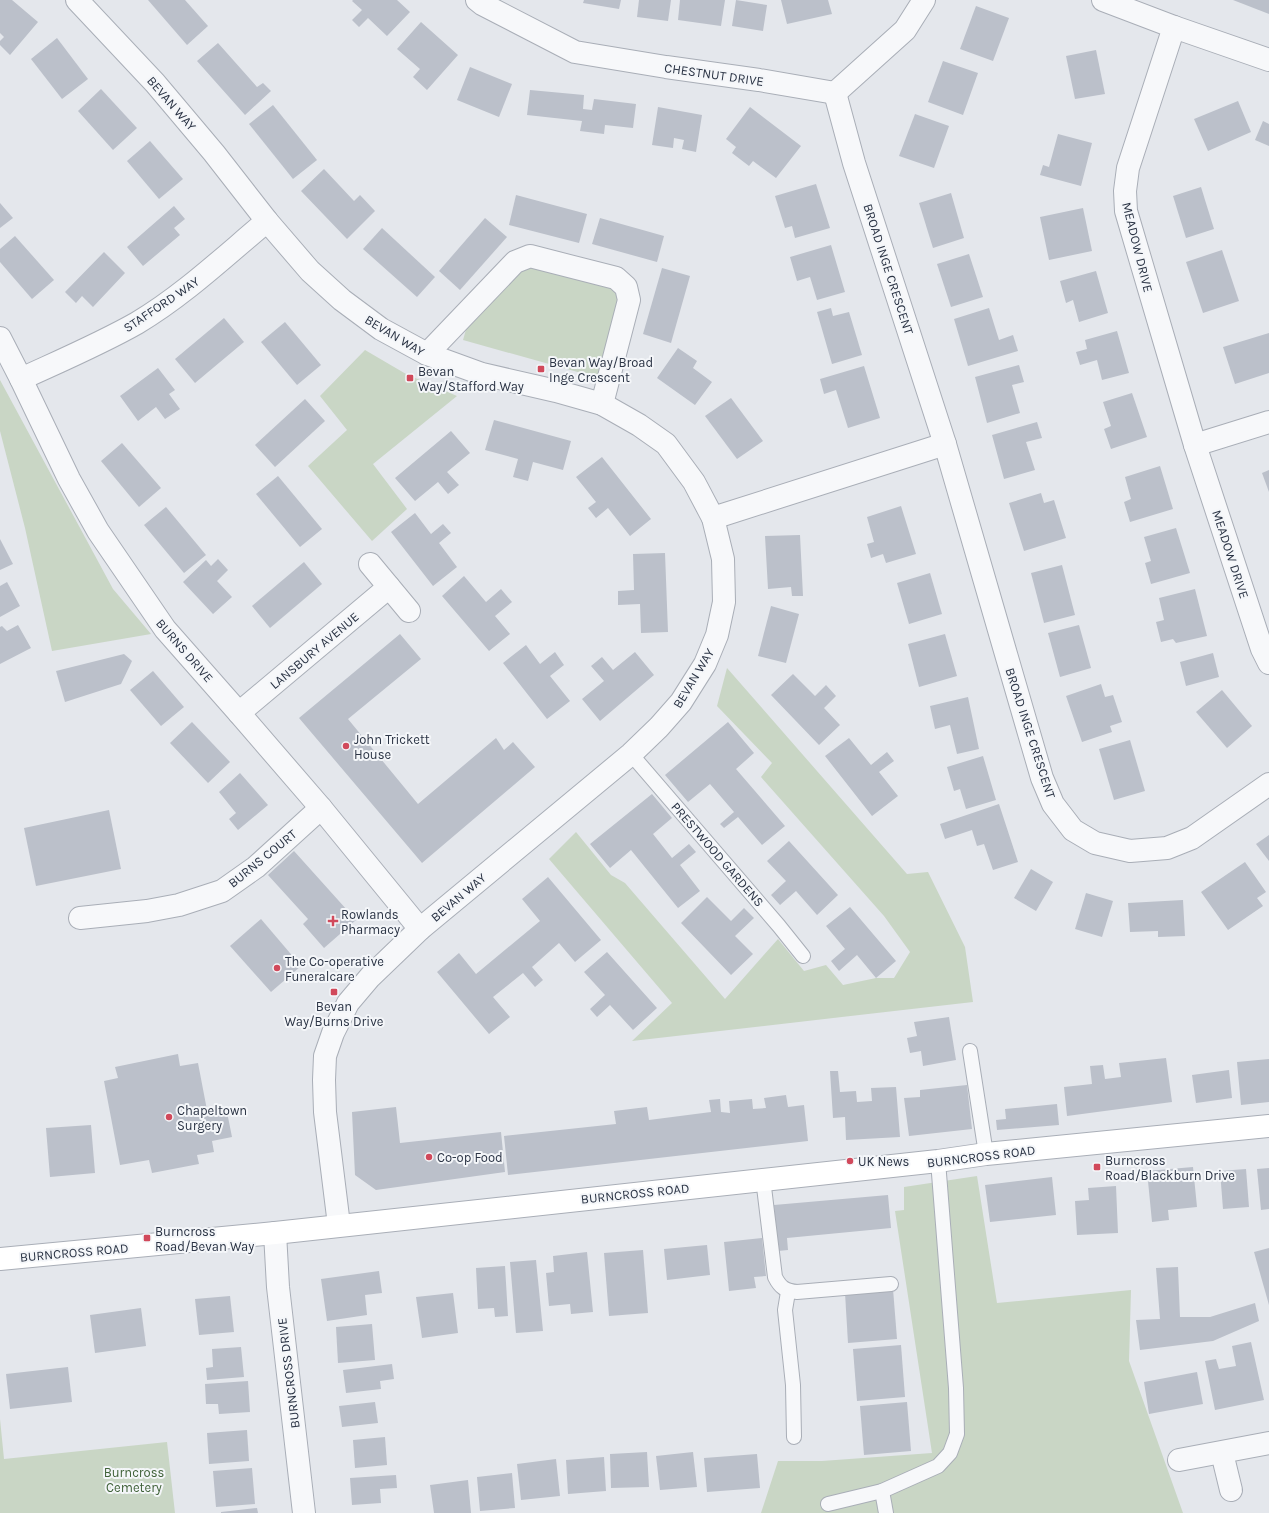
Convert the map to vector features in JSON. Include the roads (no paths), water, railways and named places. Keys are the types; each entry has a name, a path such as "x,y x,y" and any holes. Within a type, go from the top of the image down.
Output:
{"main road":[{"name":"BURNCROSS ROAD","path":"0,1259 275,1233 938,1161 986,1154 1269,1126"}],"street":[{"name":"CHESTNUT DRIVE","path":"478,0 482,4 575,52 835,93"},
{"path":"835,93 905,30 924,0"},
{"path":"1103,0 1174,27 1269,60"},
{"name":"BEVAN WAY","path":"84,2 214,153 267,221 310,271 342,300 381,329 427,354 482,374 556,391 602,404 639,425 666,444 694,482 713,518 723,559 724,602 717,635 705,664 681,702 659,727 631,754 420,929 370,977 348,1003 333,1033 325,1056 324,1080 325,1112 339,1225"},
{"name":"MEADOW DRIVE","path":"1174,27 1128,168 1125,191 1126,211 1195,444 1262,649 1269,663"},
{"name":"BROAD INGE CRESCENT","path":"835,93 854,163 945,444 1042,778 1053,804 1073,830 1095,843 1130,850 1168,848 1192,838 1269,784"},
{"name":"STAFFORD WAY","path":"21,379 96,344 138,322 187,288 267,221"},
{"path":"427,354 515,262 530,256 616,278 626,287 629,300 602,404"},
{"name":"BURNS DRIVE","path":"0,338 69,479 98,531 165,629 321,808 420,929"},
{"path":"1195,444 1269,422"},
{"path":"713,518 945,444"},
{"path":"370,564 409,611"},
{"name":"LANSBURY AVENUE","path":"239,713 389,587"},
{"name":"BURNS COURT","path":"80,918 147,911 180,905 222,891 256,867 321,808"},
{"name":"BURNCROSS DRIVE","path":"275,1233 278,1287 304,1513"},
{"path":"1179,1460 1269,1443"},
{"path":"1222,1452 1231,1490"}],"lane":[{"name":"PRESTWOOD GARDENS","path":"631,754 803,956"},
{"path":"970,1051 986,1154"},
{"path":"828,1504 882,1491 938,1466 950,1453 957,1434 956,1388 938,1161"},
{"path":"763,1179 775,1277 779,1286 788,1292 796,1292 891,1284"},
{"path":"788,1292 784,1310 793,1385 794,1437"},
{"path":"882,1491 886,1513"}],"place":[{"name":"Bevan Way/Broad Inge Crescent","path":"541,369"},
{"name":"Bevan Way/Stafford Way","path":"410,378"},
{"name":"John Trickett House","path":"346,746"},
{"name":"Rowlands Pharmacy","path":"333,921"},
{"name":"The Co-operative Funeralcare","path":"277,968"},
{"name":"Bevan Way/Burns Drive","path":"334,992"},
{"name":"Chapeltown Surgery","path":"169,1117"},
{"name":"Co-op Food","path":"429,1157"},
{"name":"UK News","path":"850,1161"},
{"name":"Burncross Road/Blackburn Drive","path":"1097,1167"},
{"name":"Burncross Road/Bevan Way","path":"147,1238"}],"park label":[{"name":"Burncross Cemetery","path":"134,1480"}]}
